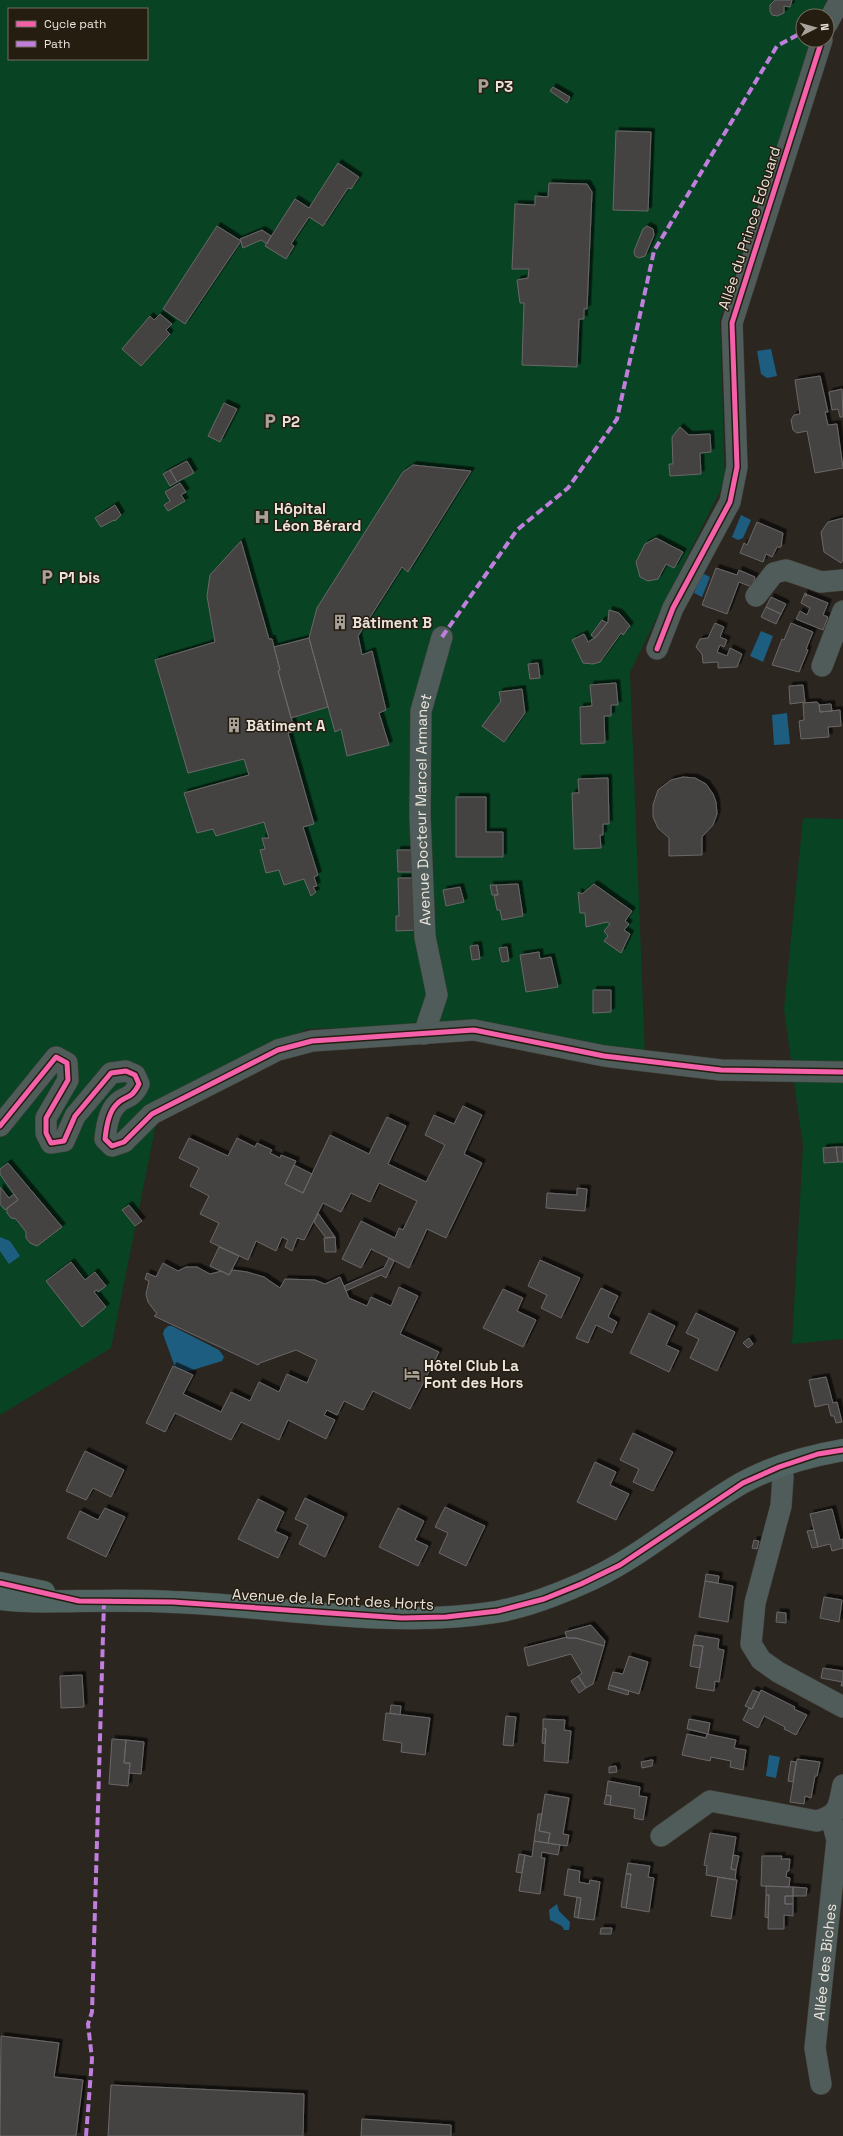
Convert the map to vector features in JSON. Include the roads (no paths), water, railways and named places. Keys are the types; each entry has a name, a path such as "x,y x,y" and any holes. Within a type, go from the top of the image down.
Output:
{"main road":[{"name":"Avenue de la Font des Horts","path":"0,1599 36,1603 79,1601 173,1602 402,1618 446,1617 498,1612 544,1598 581,1584 620,1565 743,1483 779,1467 818,1454 843,1450"},
{"name":"Avenue de la Font des Horts","path":"0,1583 79,1601"}],"street":[{"path":"835,9 840,0"},
{"name":"Allée du Prince Edouard","path":"657,649 673,608 730,502 737,467 732,323 819,48"},
{"path":"756,596 774,573 786,570 821,582 843,580"},
{"path":"822,666 843,611"},
{"name":"Avenue Docteur Marcel Armanet","path":"424,1034 437,995 425,937 420,816 421,711 442,637"},
{"path":"0,1126 56,1058 67,1063 68,1080 46,1118 46,1133 51,1143 64,1141 75,1116 111,1073 126,1071 135,1075 139,1084 134,1094 116,1105 106,1127 105,1139 112,1146 124,1142 152,1114 278,1050 312,1041 474,1030 604,1056 721,1070 843,1072"},
{"path":"779,1467 783,1477 781,1506 755,1604 752,1644 762,1660 778,1672 843,1707"},
{"path":"661,1836 710,1801 817,1821 830,1817 838,1810 843,1785"},
{"name":"Allée des Biches","path":"821,2084 815,2048 837,1840 830,1817"}],"water":[{"path":"771,349 777,376 767,378 761,374 757,351"},
{"path":"741,515 751,520 743,538 738,540 732,537"},
{"path":"702,573 710,577 702,597 694,593"},
{"path":"761,631 773,636 763,662 750,656"},
{"path":"787,713 790,744 774,745 772,715"},
{"path":"0,1237 10,1241 20,1256 9,1264 0,1251"},
{"path":"168,1326 172,1326 219,1350 224,1357 222,1361 186,1372 175,1367 163,1334 164,1330"},
{"path":"769,1755 780,1757 776,1778 766,1776"},
{"path":"557,1904 559,1911 570,1922 569,1930 564,1930 562,1926 550,1920 549,1910"}],"place":[{"name":"P3","path":"483,86"},
{"name":"P2","path":"270,421"},
{"name":"Hôpital Léon Bérard","path":"262,517"},
{"name":"P1 bis","path":"47,577"},
{"name":"Bâtiment B","path":"340,622"},
{"name":"Bâtiment A","path":"234,725"},
{"name":"Hôtel Club La Font des Hors","path":"412,1374"}]}
